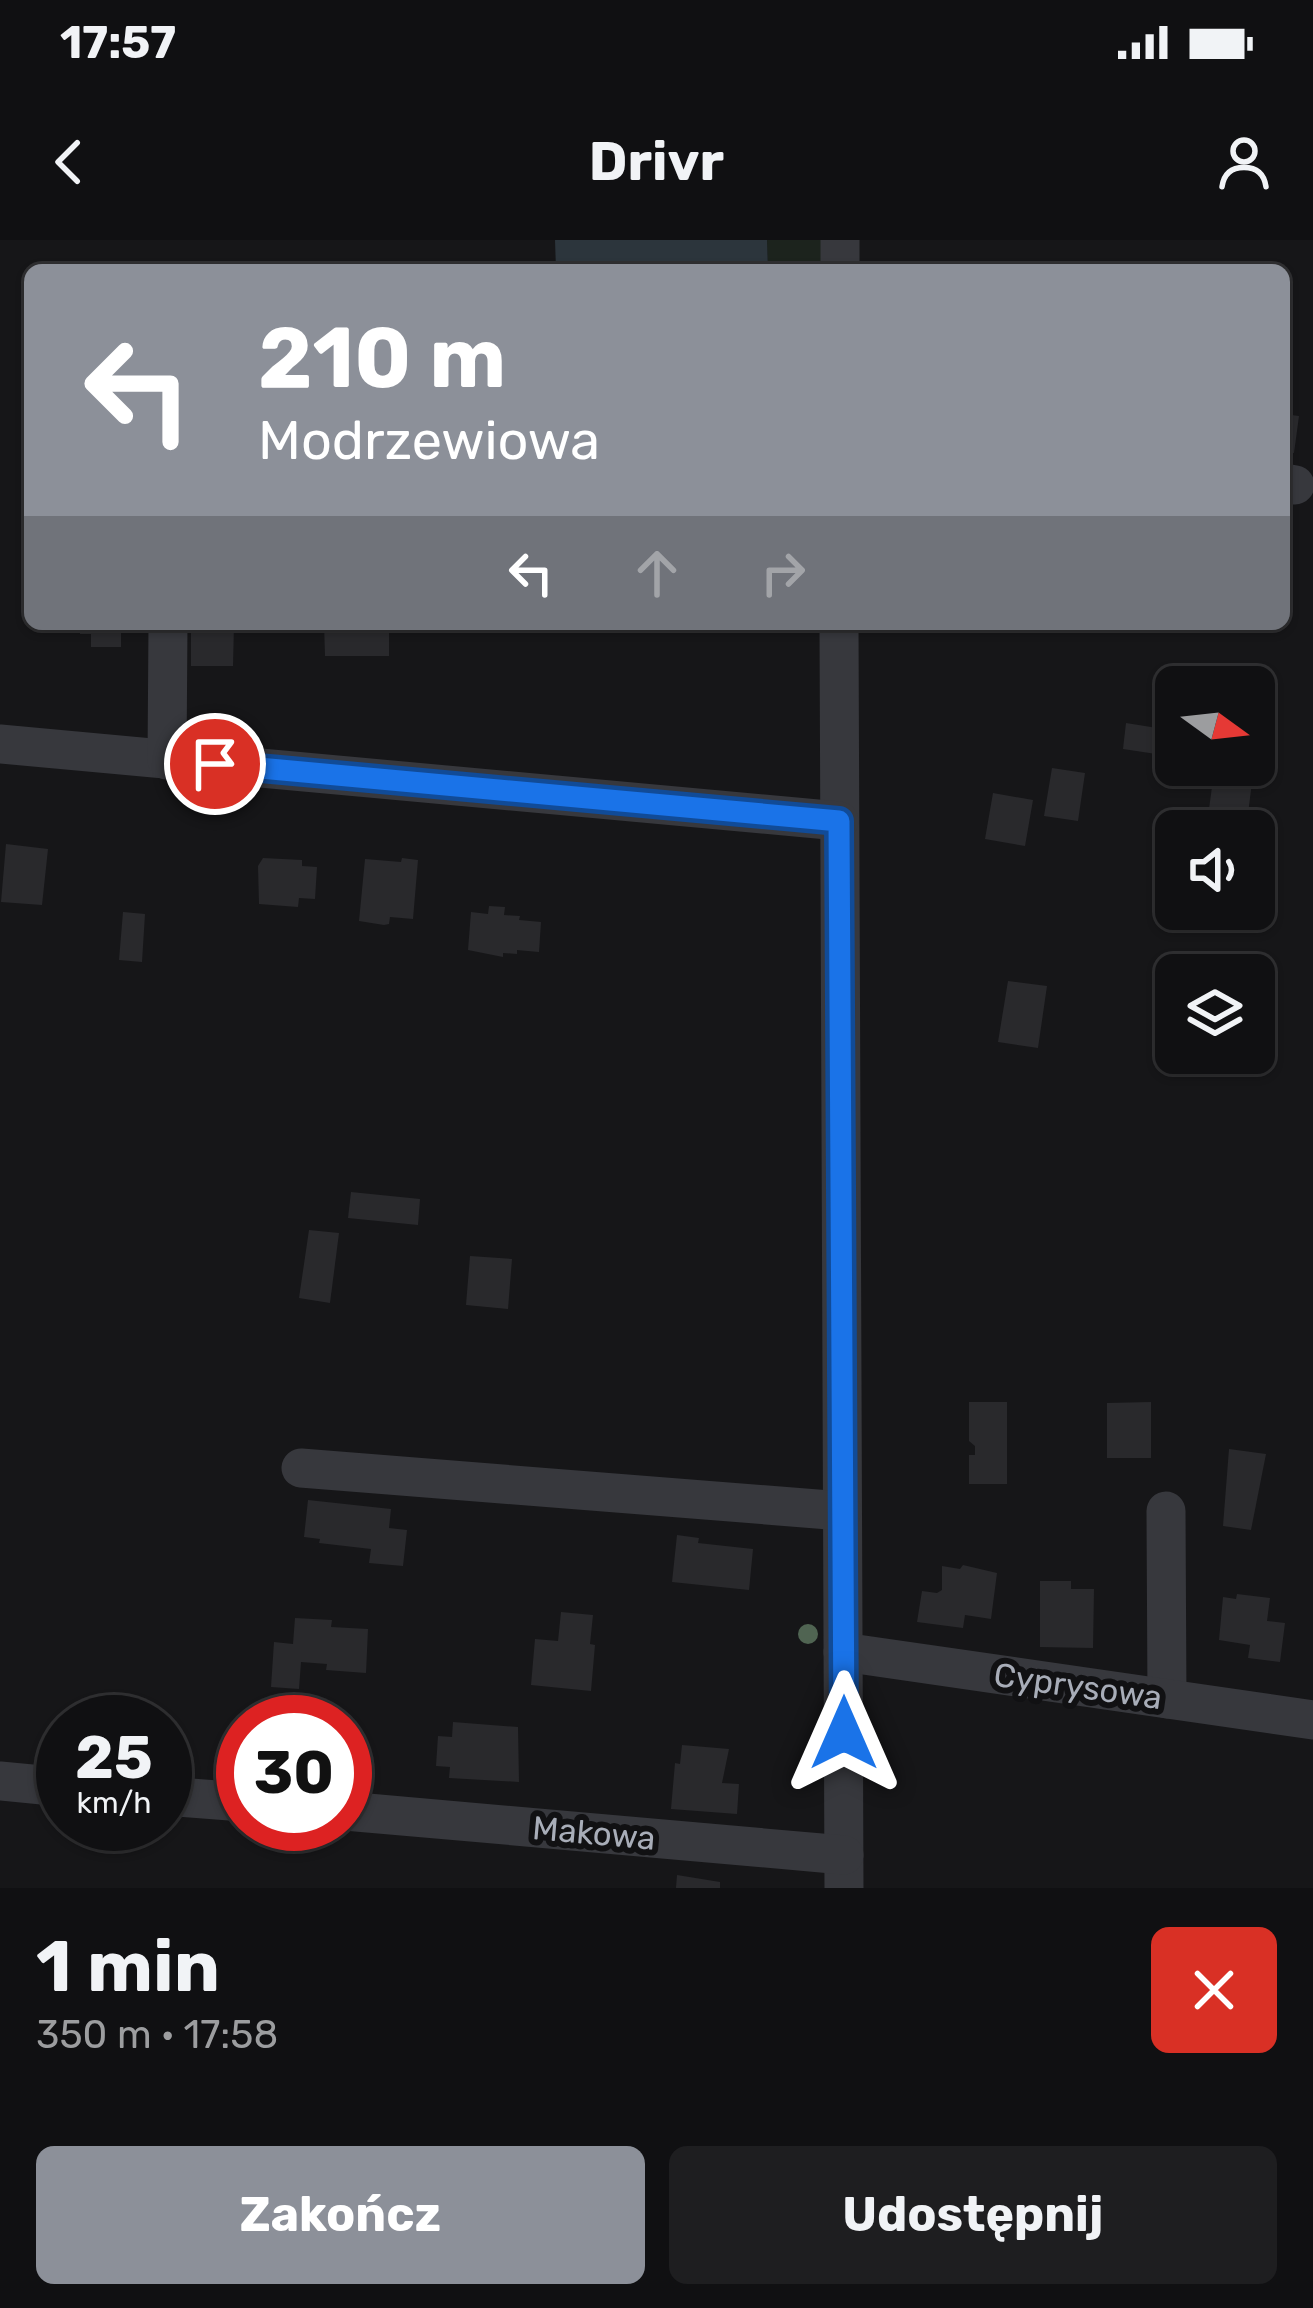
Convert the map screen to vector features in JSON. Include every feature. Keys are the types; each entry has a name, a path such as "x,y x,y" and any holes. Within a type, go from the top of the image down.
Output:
{"street":[{"path":"167,760 168,630"},
{"path":"839,630 844,1872"},
{"path":"0,744 839,821"},
{"path":"301,1468 842,1511"},
{"path":"1166,1511 1167,1699"},
{"name":"Cyprysowa","path":"844,1652 1313,1720"},
{"path":"0,1781 36,1784"},
{"name":"Makowa","path":"372,1814 844,1872"}],"shaded area":[{"path":"555,240 767,240 768,264 556,264"},
{"path":"767,240 825,240 825,264 768,264"}],"building":[{"path":"1290,415 1299,416 1294,453 1290,453"},
{"path":"80,630 121,630 121,647 91,647 91,634 80,634"},
{"path":"191,630 234,630 233,666 191,666"},
{"path":"324,630 389,630 389,656 325,656"},
{"path":"1126,723 1155,728 1155,754 1123,749"},
{"path":"1052,768 1085,773 1078,821 1044,816"},
{"path":"1212,786 1251,786 1249,810 1209,810"},
{"path":"993,793 1033,800 1025,846 985,839"},
{"path":"6,844 48,849 42,905 1,902"},
{"path":"263,858 302,860 302,866 317,867 315,899 299,898 298,907 259,904 258,866"},
{"path":"402,858 418,860 413,919 390,917 384,925 359,921 365,859 401,862"},
{"path":"489,906 505,907 504,915 520,916 519,920 541,922 539,952 517,950 503,957 468,950 471,912 488,914"},
{"path":"123,912 145,914 142,962 119,960"},
{"path":"1008,981 1047,986 1038,1048 998,1042"},
{"path":"351,1192 420,1199 418,1225 348,1218"},
{"path":"309,1230 339,1233 330,1303 299,1298"},
{"path":"470,1256 512,1259 508,1309 466,1305"},
{"path":"969,1402 1007,1402 1007,1484 969,1484 969,1455 975,1455 975,1446 969,1441"},
{"path":"1151,1402 1151,1458 1107,1458 1107,1403"},
{"path":"1229,1449 1266,1454 1251,1530 1223,1526"},
{"path":"308,1500 391,1509 389,1528 407,1530 403,1566 369,1563 371,1549 304,1537"},
{"path":"677,1535 699,1538 698,1543 753,1549 749,1590 672,1582"},
{"path":"963,1565 997,1573 991,1619 965,1615 963,1628 917,1622 922,1591 942,1590 942,1566 960,1569"},
{"path":"1040,1581 1071,1581 1071,1589 1094,1589 1093,1648 1040,1647"},
{"path":"1237,1594 1270,1598 1267,1621 1285,1623 1280,1662 1248,1658 1250,1645 1219,1640 1223,1597 1236,1599"},
{"path":"561,1612 593,1615 591,1691 531,1685 535,1639 558,1641"},
{"path":"295,1618 368,1629 366,1673 326,1670 327,1664 301,1662 299,1689 271,1687 274,1642 293,1644"},
{"path":"453,1722 518,1727 519,1782 449,1778 450,1767 436,1766 438,1736 452,1737"},
{"path":"682,1745 729,1749 722,1783 739,1784 737,1814 671,1809 675,1763 680,1764"},
{"path":"677,1875 720,1882 720,1888 676,1888"}],"route":[{"path":"215,764 839,821 844,1733"}]}
